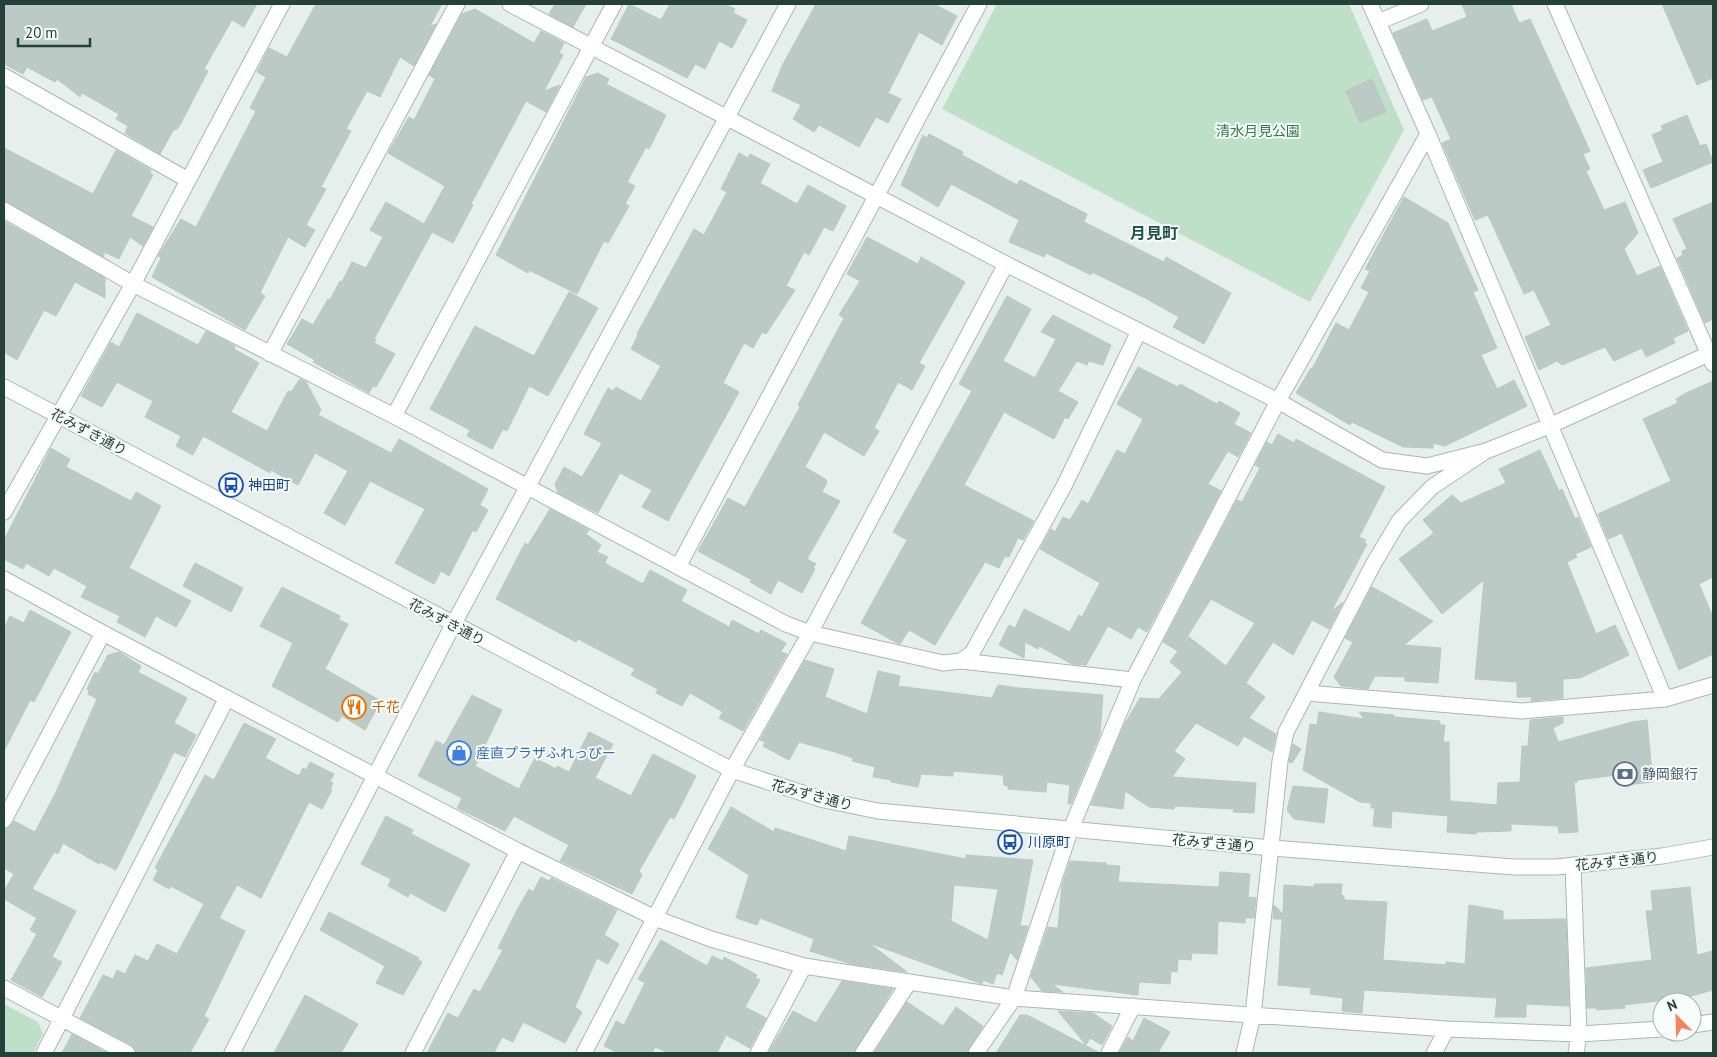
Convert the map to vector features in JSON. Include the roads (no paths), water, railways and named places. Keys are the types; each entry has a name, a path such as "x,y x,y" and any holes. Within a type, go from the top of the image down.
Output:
{"street":[{"path":"4,512 57,415 133,284 282,4"},
{"path":"270,354 457,4"},
{"path":"510,4 1006,264 1278,401 1382,460 1428,466 1486,451 1712,356 1555,4"},
{"path":"394,416 614,4"},
{"path":"232,1053 453,625 788,4"},
{"path":"678,567 979,4"},
{"path":"1370,4 1428,134 1665,699"},
{"path":"1378,22 1421,4"},
{"path":"4,76 188,180"},
{"path":"976,1053 1014,998 1070,831 1132,680 1278,401 1428,134"},
{"path":"4,210 133,284 394,416 786,624 810,633 943,663 961,661 1132,680"},
{"path":"584,1053 732,770 810,633 1006,264"},
{"path":"961,661 972,653 1064,486 1139,332"},
{"name":"花みずき通り","path":"4,387 453,625 732,770 824,800 878,811 1070,831 1514,866 1573,866 1662,856 1713,847"},
{"path":"1244,1053 1253,1015 1280,760 1286,732 1374,563 1399,521 1432,487 1486,451"},
{"path":"4,578 103,634 377,775 518,851 655,918 711,939 804,966 908,984 1014,998 1447,1029 1579,1034 1652,1030"},
{"path":"4,820 103,634"},
{"path":"1307,693 1522,711 1665,699 1713,685"},
{"path":"44,1053 227,698"},
{"path":"412,1053 518,851"},
{"path":"1573,866 1579,1034 1576,1053"},
{"path":"758,1053 804,966"},
{"path":"863,1053 908,984"},
{"path":"4,988 127,1053"},
{"path":"1109,1053 1133,1006"},
{"path":"1434,1053 1447,1029"}],"place":[{"name":"神田町","path":"231,485"},
{"name":"千花","path":"354,707"},
{"name":"産直プラザふれっぴー","path":"459,753"},
{"name":"静岡銀行","path":"1625,774"},
{"name":"川原町","path":"1010,842"}],"district":[{"name":"月見町","path":"1154,233"}],"park label":[{"name":"清水月見公園","path":"1258,131"}]}
